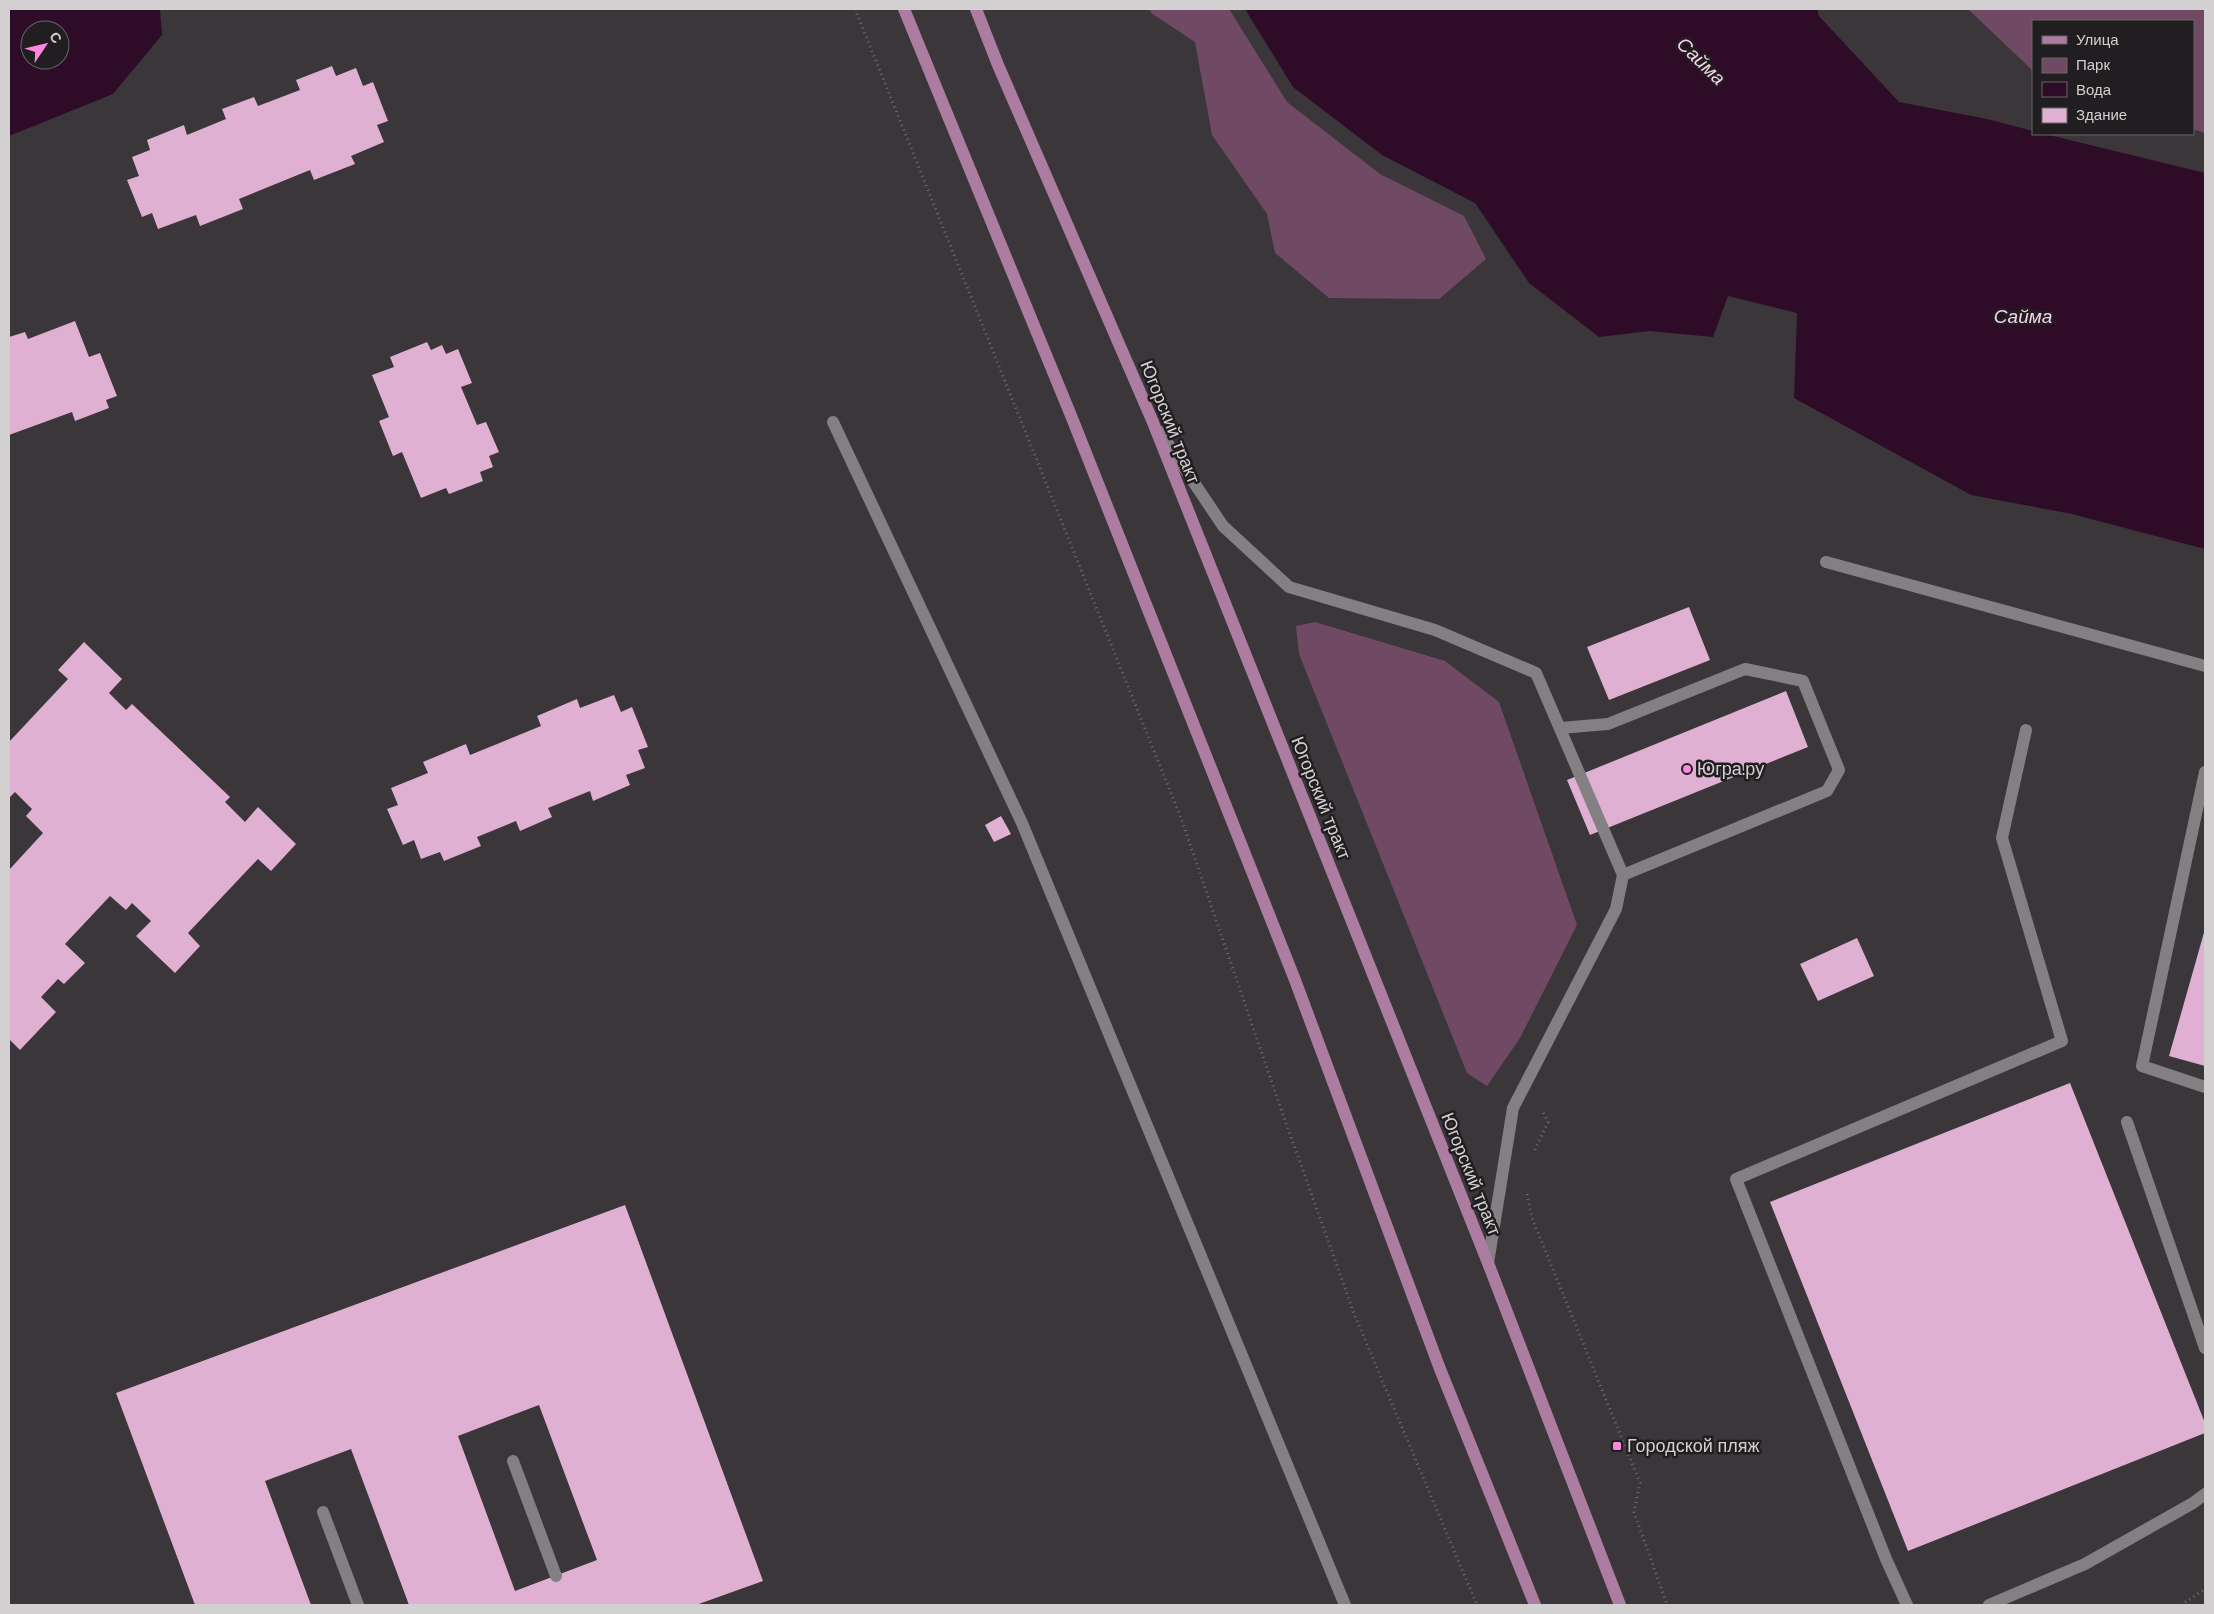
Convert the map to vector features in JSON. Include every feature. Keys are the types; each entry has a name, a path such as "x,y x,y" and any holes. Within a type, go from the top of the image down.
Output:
{"main road":[{"path":"904,9 1072,418 1288,962 1440,1370 1535,1605"},
{"name":"Югорский тракт","path":"976,9 1002,74 1152,420 1488,1263 1620,1605"}],"lane":[{"path":"1152,420 1222,526 1289,587 1435,630 1536,673 1623,875 1616,909 1513,1108 1488,1263"},
{"path":"833,422 1022,823 1345,1605"},
{"path":"1826,562 2205,666"},
{"path":"1560,728 1608,724 1745,669 1803,681 1839,770 1827,791 1623,875"},
{"path":"1907,1605 1886,1559 1736,1179 2062,1041 2002,838 2026,730"},
{"path":"2205,772 2142,1066 2205,1087"},
{"path":"2127,1122 2205,1348"},
{"path":"513,1462 556,1576"},
{"path":"1989,1605 2086,1564 2193,1504 2205,1494"},
{"path":"323,1512 358,1605"}],"path":[{"path":"856,9 1181,818 1280,1106 1356,1316 1477,1605"},
{"path":"1527,1081 1548,1122 1534,1152"},
{"path":"1526,1192 1532,1218 1640,1483 1634,1512 1667,1605"},
{"path":"2181,1605 2205,1589"}],"green space":[{"path":"1150,9 1229,9 1287,102 1380,174 1464,216 1486,259 1439,299 1329,298 1275,253 1267,214 1212,135 1195,42 1151,13"},
{"path":"1968,9 2205,9 2205,133 2194,129 2194,20 2032,20 2032,70"},
{"path":"1315,622 1445,661 1499,702 1577,925 1520,1038 1487,1086 1467,1073 1299,654 1296,626"}],"water":[{"path":"9,9 160,9 162,35 113,94 9,136"},
{"name":"Сайма","path":"1245,9 1818,9 1818,15 1899,102 1987,119 2032,131 2032,135 2049,135 2205,173 2205,549 2072,514 1971,495 1794,398 1797,313 1728,296 1713,337 1649,331 1599,337 1529,283 1475,203 1382,155 1293,87"}],"building":[{"path":"332,66 336,76 356,68 363,86 373,82 388,121 377,125 384,142 351,156 355,164 314,180 310,170 239,199 243,209 200,226 196,215 158,229 152,213 142,217 127,180 139,176 132,157 150,150 147,140 184,125 187,135 226,119 222,109 254,97 258,106 300,90 296,80"},
{"path":"75,321 89,357 100,353 117,396 106,400 109,408 75,421 72,412 9,435 9,337 25,332 28,339"},
{"path":"427,342 431,350 442,345 446,354 458,349 472,383 461,387 477,425 486,422 499,452 489,456 493,467 480,472 483,481 449,494 446,488 421,498 402,452 393,456 379,421 389,417 372,375 394,367 390,357"},
{"path":"1689,607 1710,660 1609,700 1587,647"},
{"path":"84,642 122,679 109,693 126,710 132,704 230,797 225,802 245,822 258,807 296,844 271,871 258,859 188,933 200,946 175,973 136,936 151,921 132,903 126,910 110,896 65,944 85,963 64,984 58,979 41,997 56,1012 20,1050 9,1039 9,870 43,833 26,816 32,809 15,792 9,798 9,742 68,679 58,670"},
{"path":"1786,691 1808,747 1590,835 1567,780"},
{"path":"614,695 621,712 632,707 648,747 638,750 645,768 626,775 630,785 593,801 590,791 548,808 552,817 520,831 516,821 477,837 481,846 444,861 440,852 421,859 414,840 403,845 387,809 398,805 391,788 428,773 423,762 466,744 470,755 541,726 537,716 577,699 580,708"},
{"path":"1001,816 1011,834 994,842 985,825"},
{"path":"2205,929 2205,1066 2169,1056"},
{"path":"1857,938 1874,976 1818,1001 1800,964"},
{"path":"2070,1083 2205,1423 2205,1433 1908,1551 1770,1202"},
{"path":"625,1205 763,1581 696,1605 409,1605 351,1449 265,1481 311,1605 195,1605 116,1393","holes":["539,1405 597,1560 515,1591 458,1436"]}],"place":[{"name":"Югра.ру","path":"1687,769"},
{"name":"Городской пляж","path":"1617,1446"}]}
